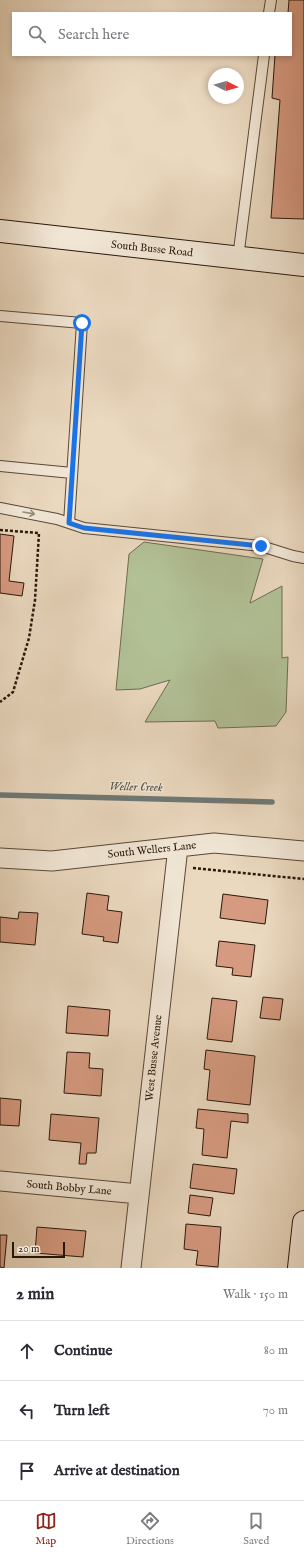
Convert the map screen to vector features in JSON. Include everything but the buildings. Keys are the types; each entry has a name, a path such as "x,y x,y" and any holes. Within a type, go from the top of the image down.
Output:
{"main road":[{"name":"South Busse Road","path":"0,231 304,265"},
{"path":"299,1268 304,1222"}],"street":[{"name":"South Wellers Lane","path":"0,858 52,861 214,843 304,851"},
{"name":"West Busse Avenue","path":"130,1268 178,847"},
{"name":"South Bobby Lane","path":"0,1181 139,1194"}],"lane":[{"path":"269,12 271,0"},
{"path":"238,258 264,56"},
{"path":"0,316 82,323 69,523"},
{"path":"0,466 72,473"},
{"path":"0,508 57,519 84,528 261,546 304,558"},
{"path":"293,556 304,566"}],"path":[{"path":"0,530 39,533 35,600 29,638 13,692 0,702"},
{"path":"175,871 190,868 304,879"}],"green space":[{"path":"144,542 263,559 250,603 282,586 282,658 288,657 286,712 276,726 218,728 215,721 145,722 170,680 140,689 116,690 129,554"}],"waterway":[{"name":"Weller Creek","path":"0,795 272,802"}],"route":[{"path":"82,323 69,523 84,528 186,537 261,546"}]}
